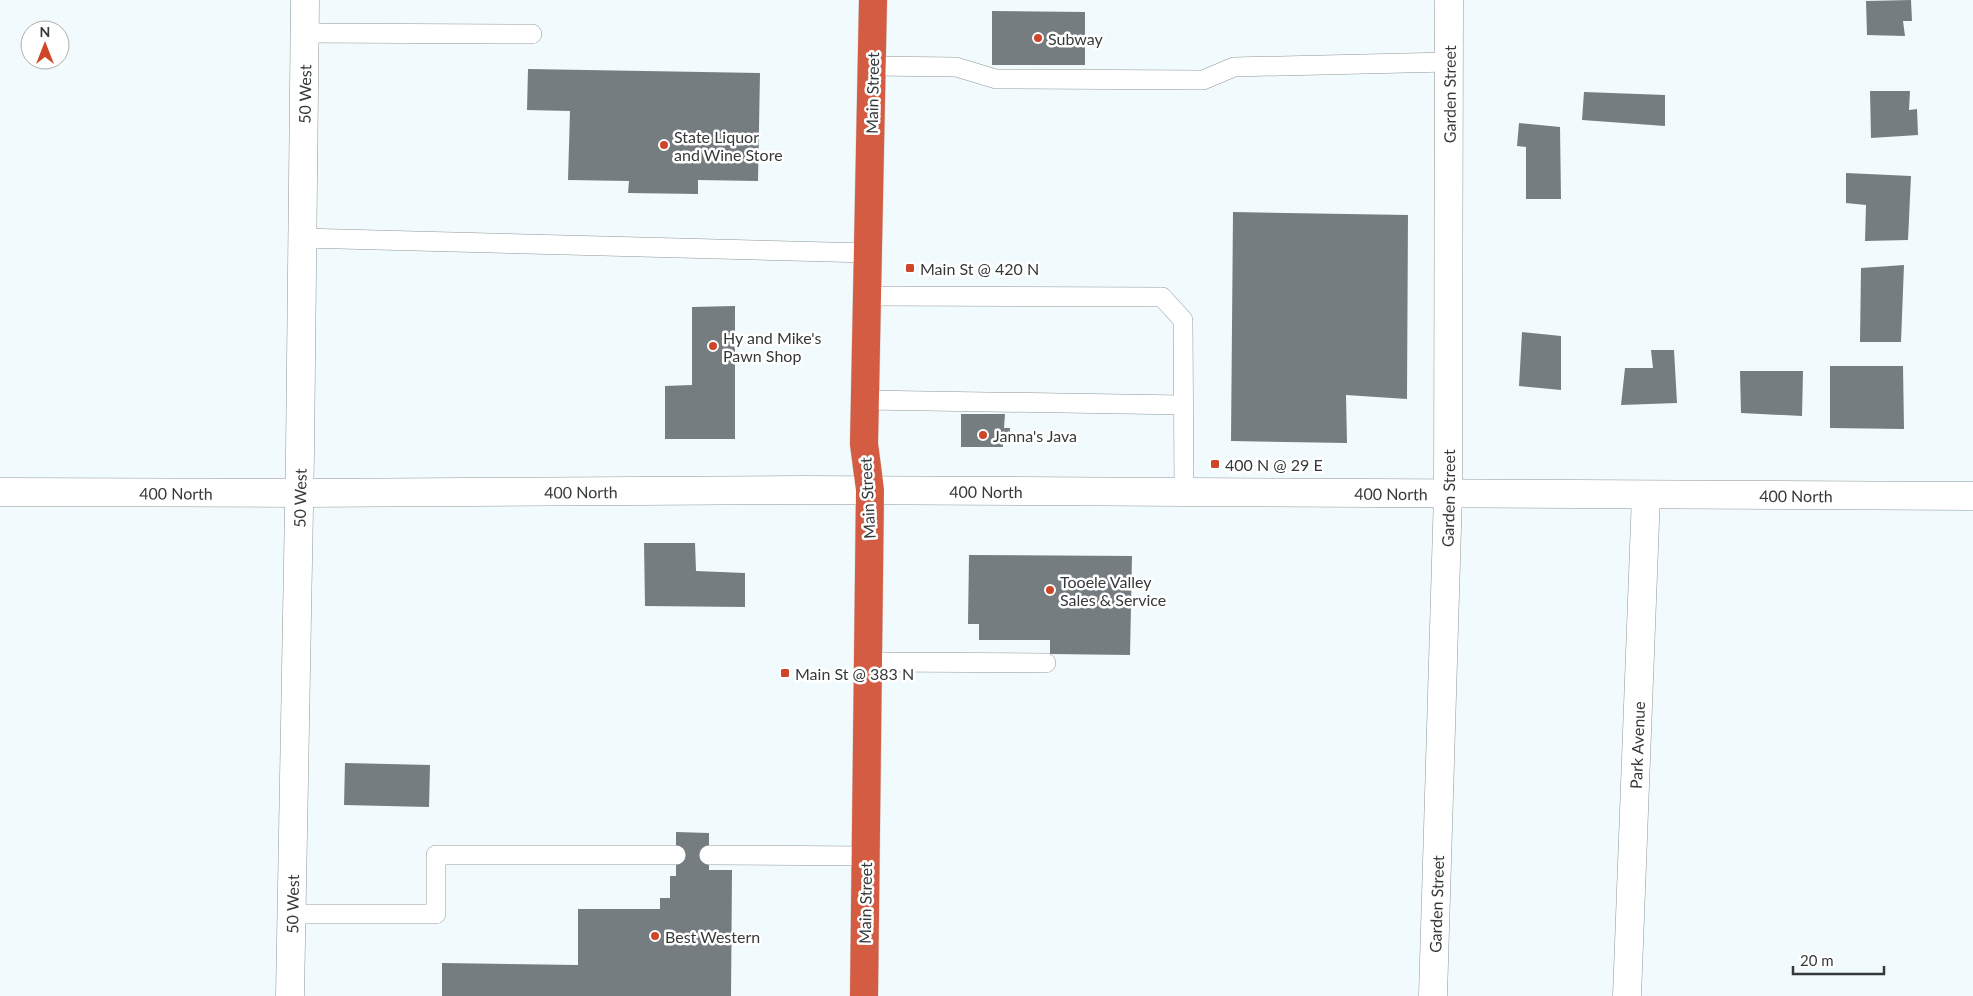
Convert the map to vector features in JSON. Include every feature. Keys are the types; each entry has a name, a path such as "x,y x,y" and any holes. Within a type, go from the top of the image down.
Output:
{"highway":[{"name":"Main Street","path":"864,996 870,490 864,444 874,0"}],"street":[{"name":"50 West","path":"290,996 306,0"},
{"name":"Garden Street","path":"1433,996 1448,494 1448,62 1450,0"},
{"name":"400 North","path":"0,492 299,493 870,490 1973,496"},
{"name":"Park Avenue","path":"1628,996 1646,494"}],"lane":[{"path":"305,33 532,34"},
{"path":"872,66 956,67 996,79 1203,80 1234,67 1448,62"},
{"path":"302,238 868,252"},
{"path":"868,296 1162,297 1183,320 1184,492"},
{"path":"866,400 1184,405"},
{"path":"869,662 1046,663"},
{"path":"292,914 436,914 436,855 676,855"},
{"path":"709,855 866,856"}],"building":[{"path":"1911,0 1912,21 1903,21 1905,36 1867,35 1866,1"},
{"name":"Subway","path":"992,11 1085,12 1085,65 992,65"},
{"name":"State Liquor and Wine Store","path":"528,69 760,73 758,181 698,180 698,194 628,193 629,181 568,180 570,111 527,110"},
{"path":"1870,91 1910,91 1909,110 1917,109 1918,135 1871,138"},
{"path":"1584,92 1665,95 1665,126 1582,120"},
{"path":"1519,123 1560,127 1561,199 1526,199 1526,147 1517,146"},
{"path":"1846,173 1911,176 1908,240 1865,241 1866,205 1846,203"},
{"path":"1233,212 1408,215 1407,399 1346,395 1347,443 1231,441"},
{"path":"1904,265 1901,342 1860,342 1861,268"},
{"name":"Hy and Mike's Pawn Shop","path":"735,306 735,439 665,439 665,386 692,385 692,307"},
{"path":"1522,332 1561,336 1561,390 1519,386"},
{"path":"1651,350 1674,350 1677,403 1621,405 1625,368 1653,368"},
{"path":"1830,366 1903,366 1904,429 1830,428"},
{"path":"1740,371 1803,371 1802,416 1741,413"},
{"path":"961,414 1005,414 1004,428 1010,428 1010,444 1003,444 1003,447 961,447"},
{"path":"644,543 695,543 696,571 745,573 745,607 645,606"},
{"name":"Tooele Valley Sales & Service","path":"969,555 1132,556 1130,655 1050,654 1050,640 979,640 979,624 968,624"},
{"path":"345,763 430,765 429,807 344,805"},
{"name":"Best Western","path":"676,832 709,833 709,870 732,870 731,996 442,996 442,963 578,965 578,909 660,909 660,898 670,898 670,876 676,876"}],"place":[{"name":"Subway","path":"1038,38"},
{"name":"State Liquor and Wine Store","path":"664,145"},
{"name":"Main St @ 420 N","path":"910,268"},
{"name":"Hy and Mike's Pawn Shop","path":"713,346"},
{"name":"Janna's Java","path":"983,435"},
{"name":"400 N @ 29 E","path":"1215,464"},
{"name":"Tooele Valley Sales & Service","path":"1050,590"},
{"name":"Main St @ 383 N","path":"785,673"},
{"name":"Best Western","path":"655,936"}]}
